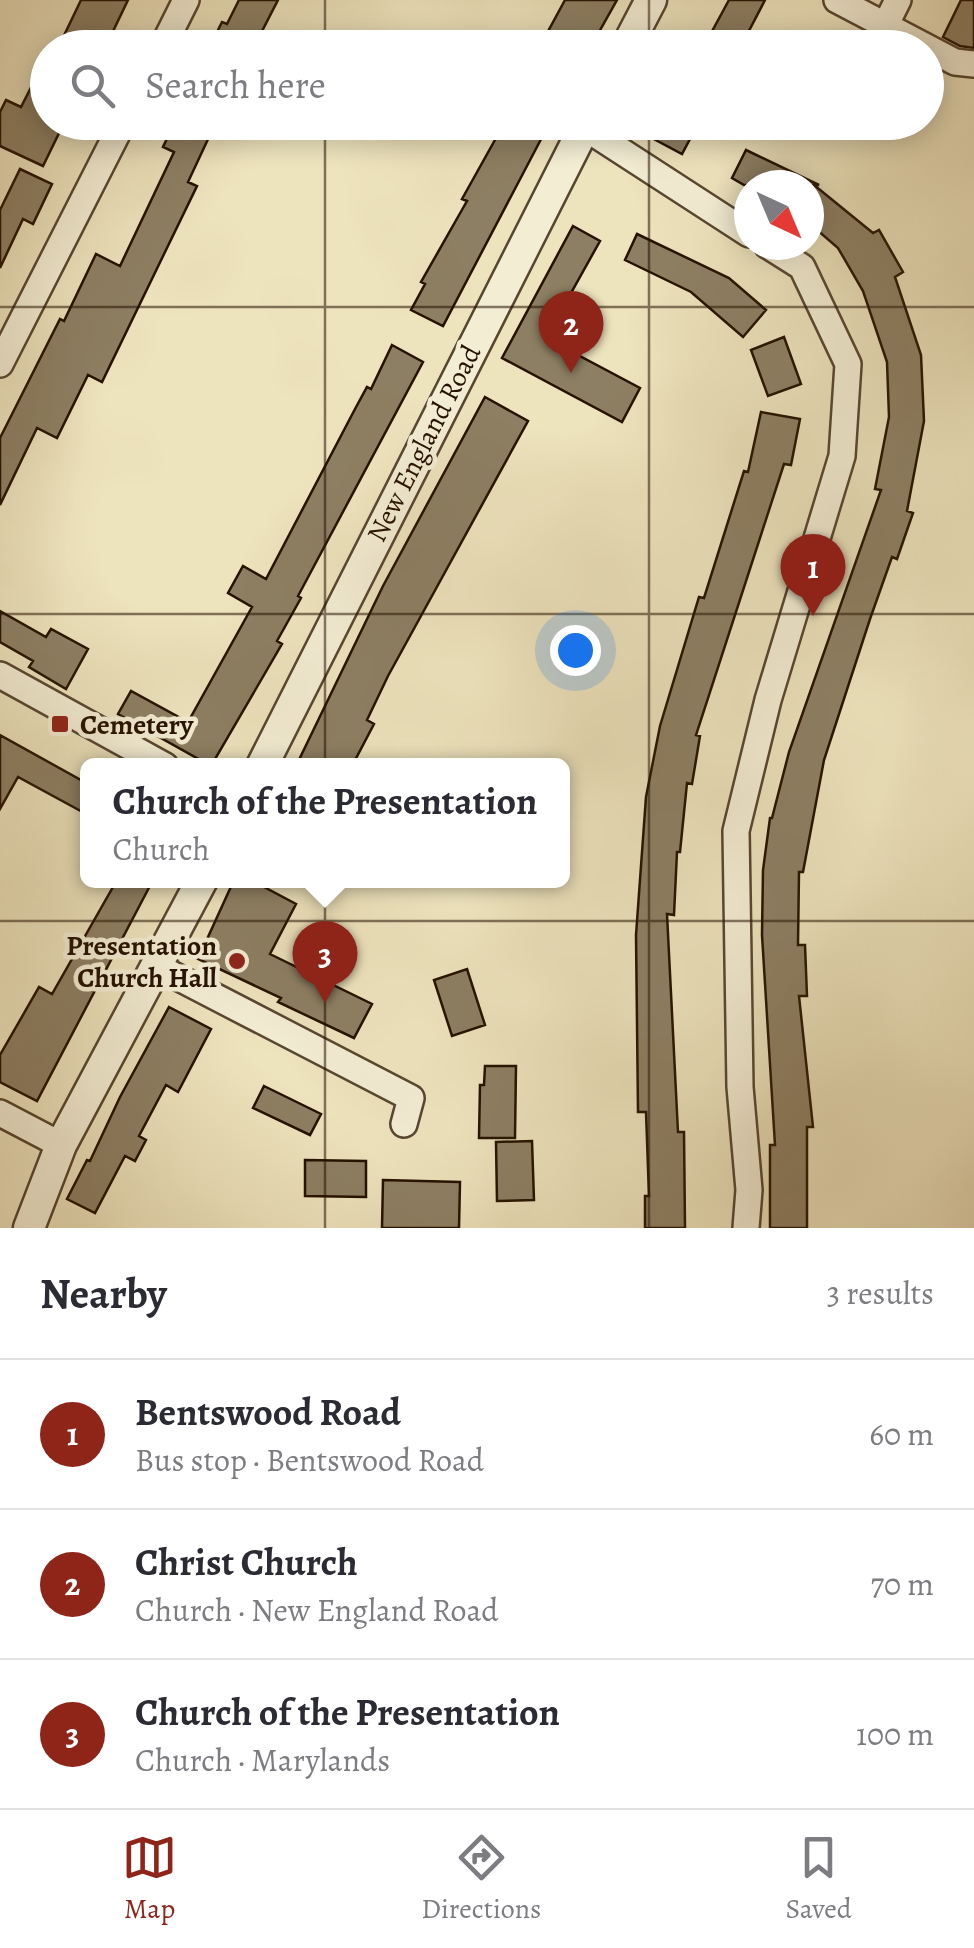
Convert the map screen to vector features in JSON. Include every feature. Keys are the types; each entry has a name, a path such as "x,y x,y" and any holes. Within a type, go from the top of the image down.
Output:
{"street":[{"path":"171,30 186,0"},
{"path":"635,30 651,0"},
{"path":"837,0 893,30"},
{"path":"885,26 898,0"},
{"path":"944,57 974,64"},
{"path":"0,364 114,140"},
{"name":"New England Road","path":"266,758 578,140"},
{"path":"608,140 734,224"},
{"path":"746,1228 736,831 768,700 842,456 848,364 802,267 791,260"},
{"path":"0,676 150,758"},
{"path":"29,1228 60,1146 198,888"},
{"path":"156,966 423,1095 404,1124"},
{"path":"0,1113 60,1146"}],"building":[{"path":"81,0 128,0 114,30 67,30"},
{"path":"239,0 278,0 263,30 218,30 222,22 227,24"},
{"path":"565,0 617,0 600,30 549,30"},
{"path":"729,0 765,0 749,30 713,30"},
{"path":"961,0 974,0 974,48 960,46 944,35"},
{"path":"30,89 30,140 56,140 43,166 0,146 0,112 6,100 21,107"},
{"path":"166,140 208,140 188,182 197,186 102,382 88,375 57,438 37,428 0,505 0,438 96,254 120,266 174,152 163,147"},
{"path":"495,140 541,140 443,326 411,310 425,284 421,282 467,201 462,199"},
{"path":"656,140 689,140 682,154"},
{"path":"746,150 788,170 736,170"},
{"path":"20,169 52,184 33,224 23,219 0,268 0,210"},
{"path":"824,193 873,233 879,230 903,272 895,277 921,355 924,421 907,511 913,513 897,559 892,557 824,760 803,872 799,872 798,945 805,945 807,996 799,996 813,1127 807,1127 807,1228 770,1228 770,1145 775,1145 762,935 763,870 770,818 789,752 881,490 875,489 889,417 887,362 863,291 838,248 824,236"},
{"path":"573,226 600,241 546,338 640,388 622,422 502,358"},
{"path":"637,234 729,278 766,310 743,337 691,292 625,260"},
{"path":"784,337 801,384 768,396 751,350"},
{"path":"392,345 423,362 298,596 301,598 277,641 282,644 216,758 197,758 118,714 131,691 188,722 252,607 228,593 243,566 266,579 367,387 371,389"},
{"path":"485,397 528,421 388,676 367,720 374,724 356,758 300,758 383,586"},
{"path":"761,412 800,419 791,465 784,464 696,735 700,736 692,784 687,783 677,852 674,915 667,914 678,1132 684,1132 685,1228 645,1228 645,1196 649,1196 646,1112 638,1112 636,935 646,797 660,726 699,597 704,598 744,471 748,472"},
{"path":"0,611 46,637 51,629 88,649 66,689 29,667 33,661 0,642"},
{"path":"0,735 80,780 80,811 18,777 0,809"},
{"path":"112,888 149,888 37,1101 0,1082 0,1055 39,987 52,994"},
{"path":"230,888 266,888 296,904 270,954 372,1004 354,1038 198,959"},
{"path":"467,969 485,1025 452,1036 434,980"},
{"path":"169,1007 211,1029 178,1092 166,1085 139,1136 146,1140 135,1161 125,1156 95,1213 67,1199"},
{"path":"485,1066 516,1066 515,1138 479,1138 480,1085 484,1085"},
{"path":"264,1086 321,1114 310,1135 253,1108"},
{"path":"532,1141 534,1200 497,1201 496,1142"},
{"path":"305,1160 366,1161 366,1197 305,1196"},
{"path":"383,1180 460,1182 459,1228 382,1228"}],"place":[{"name":"Christ Church","path":"571,373"},
{"name":"Bentswood Road","path":"813,616"},
{"name":"Cemetery","path":"60,724"},
{"name":"Presentation Church Hall","path":"237,961"},
{"name":"Church of the Presentation","path":"325,1003"}]}
